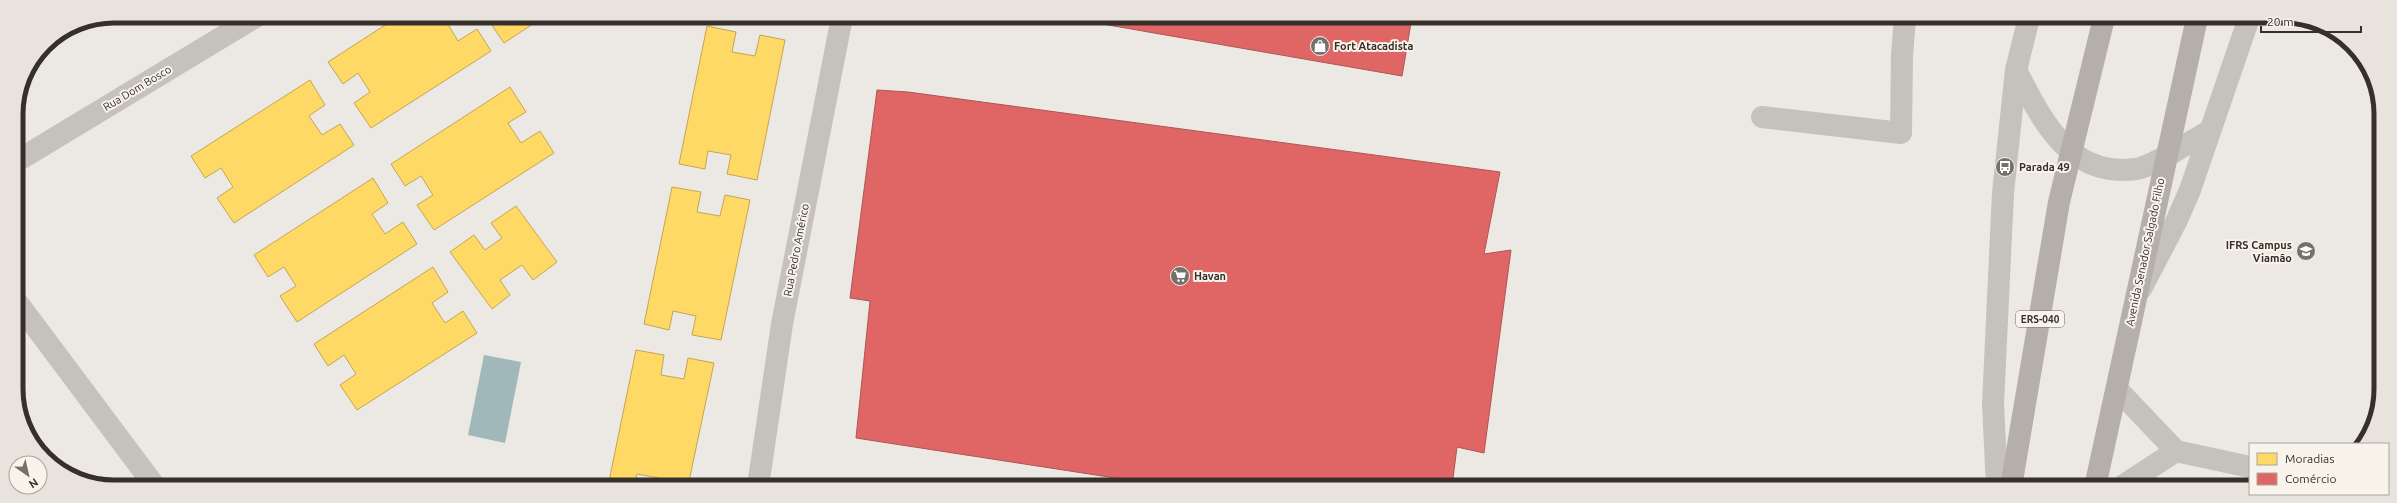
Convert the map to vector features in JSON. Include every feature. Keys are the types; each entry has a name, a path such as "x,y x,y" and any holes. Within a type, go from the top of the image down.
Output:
{"main road":[{"name":"ERS-040","path":"2012,480 2059,202 2103,23"},
{"name":"Avenida Senador Salgado Filho","path":"2097,480 2165,156 2196,23"}],"street":[{"name":"Rua Dom Bosco","path":"23,157 245,23"},
{"name":"Rua Pedro Américo","path":"759,480 782,324 841,23"},
{"path":"1762,117 1901,133 1902,55 1905,23"},
{"path":"1997,480 1994,388 2003,193 2016,70 2028,23"},
{"path":"2134,304 2176,222 2190,190 2247,23"},
{"path":"2016,70 2043,121 2070,152 2089,164 2111,168 2137,169 2165,156 2209,131"},
{"path":"23,310 150,480"},
{"path":"2117,389 2176,451 2249,467"},
{"path":"2132,480 2176,451"}],"water":[{"path":"484,355 521,362 505,443 468,435"}],"building: Moradias":[{"path":"388,23 447,23 458,41 477,29 491,51 371,128 354,103 370,92 358,73 343,84 328,62"},
{"path":"490,23 534,23 504,43"},
{"path":"707,26 736,32 732,52 755,56 760,35 785,40 757,180 727,174 731,155 708,151 705,169 679,164"},
{"path":"310,80 325,105 309,116 322,135 340,124 354,145 234,223 217,198 233,187 221,168 205,178 191,156"},
{"path":"510,87 526,112 508,123 521,143 540,131 554,153 434,230 417,205 433,195 421,176 405,186 391,164"},
{"path":"373,178 388,203 372,214 385,234 403,222 417,244 297,322 280,296 296,286 284,267 268,277 254,255"},
{"path":"672,187 701,192 697,212 720,216 725,195 750,200 721,340 692,335 696,316 673,311 669,330 644,324"},
{"path":"516,206 557,262 533,280 522,265 500,280 510,295 492,309 450,252 474,235 485,250 502,238 491,223"},
{"path":"433,267 448,292 432,303 445,323 463,311 477,333 357,410 340,385 356,374 344,355 328,366 314,344"},
{"path":"636,350 664,355 661,375 684,379 688,358 714,363 689,480 658,480 659,478 637,474 636,480 609,480"}],"building: Comércio":[{"name":"Fort Atacadista","path":"1097,23 1411,23 1402,76"},
{"name":"Havan","path":"877,90 908,92 1500,172 1484,254 1511,250 1484,453 1457,447 1453,480 1128,480 856,438 870,301 850,298"}],"place":[{"name":"Fort Atacadista","path":"1320,46"},
{"name":"Parada 49","path":"2005,167"},
{"name":"IFRS Campus Viamão","path":"2306,251"},
{"name":"Havan","path":"1180,276"}]}
